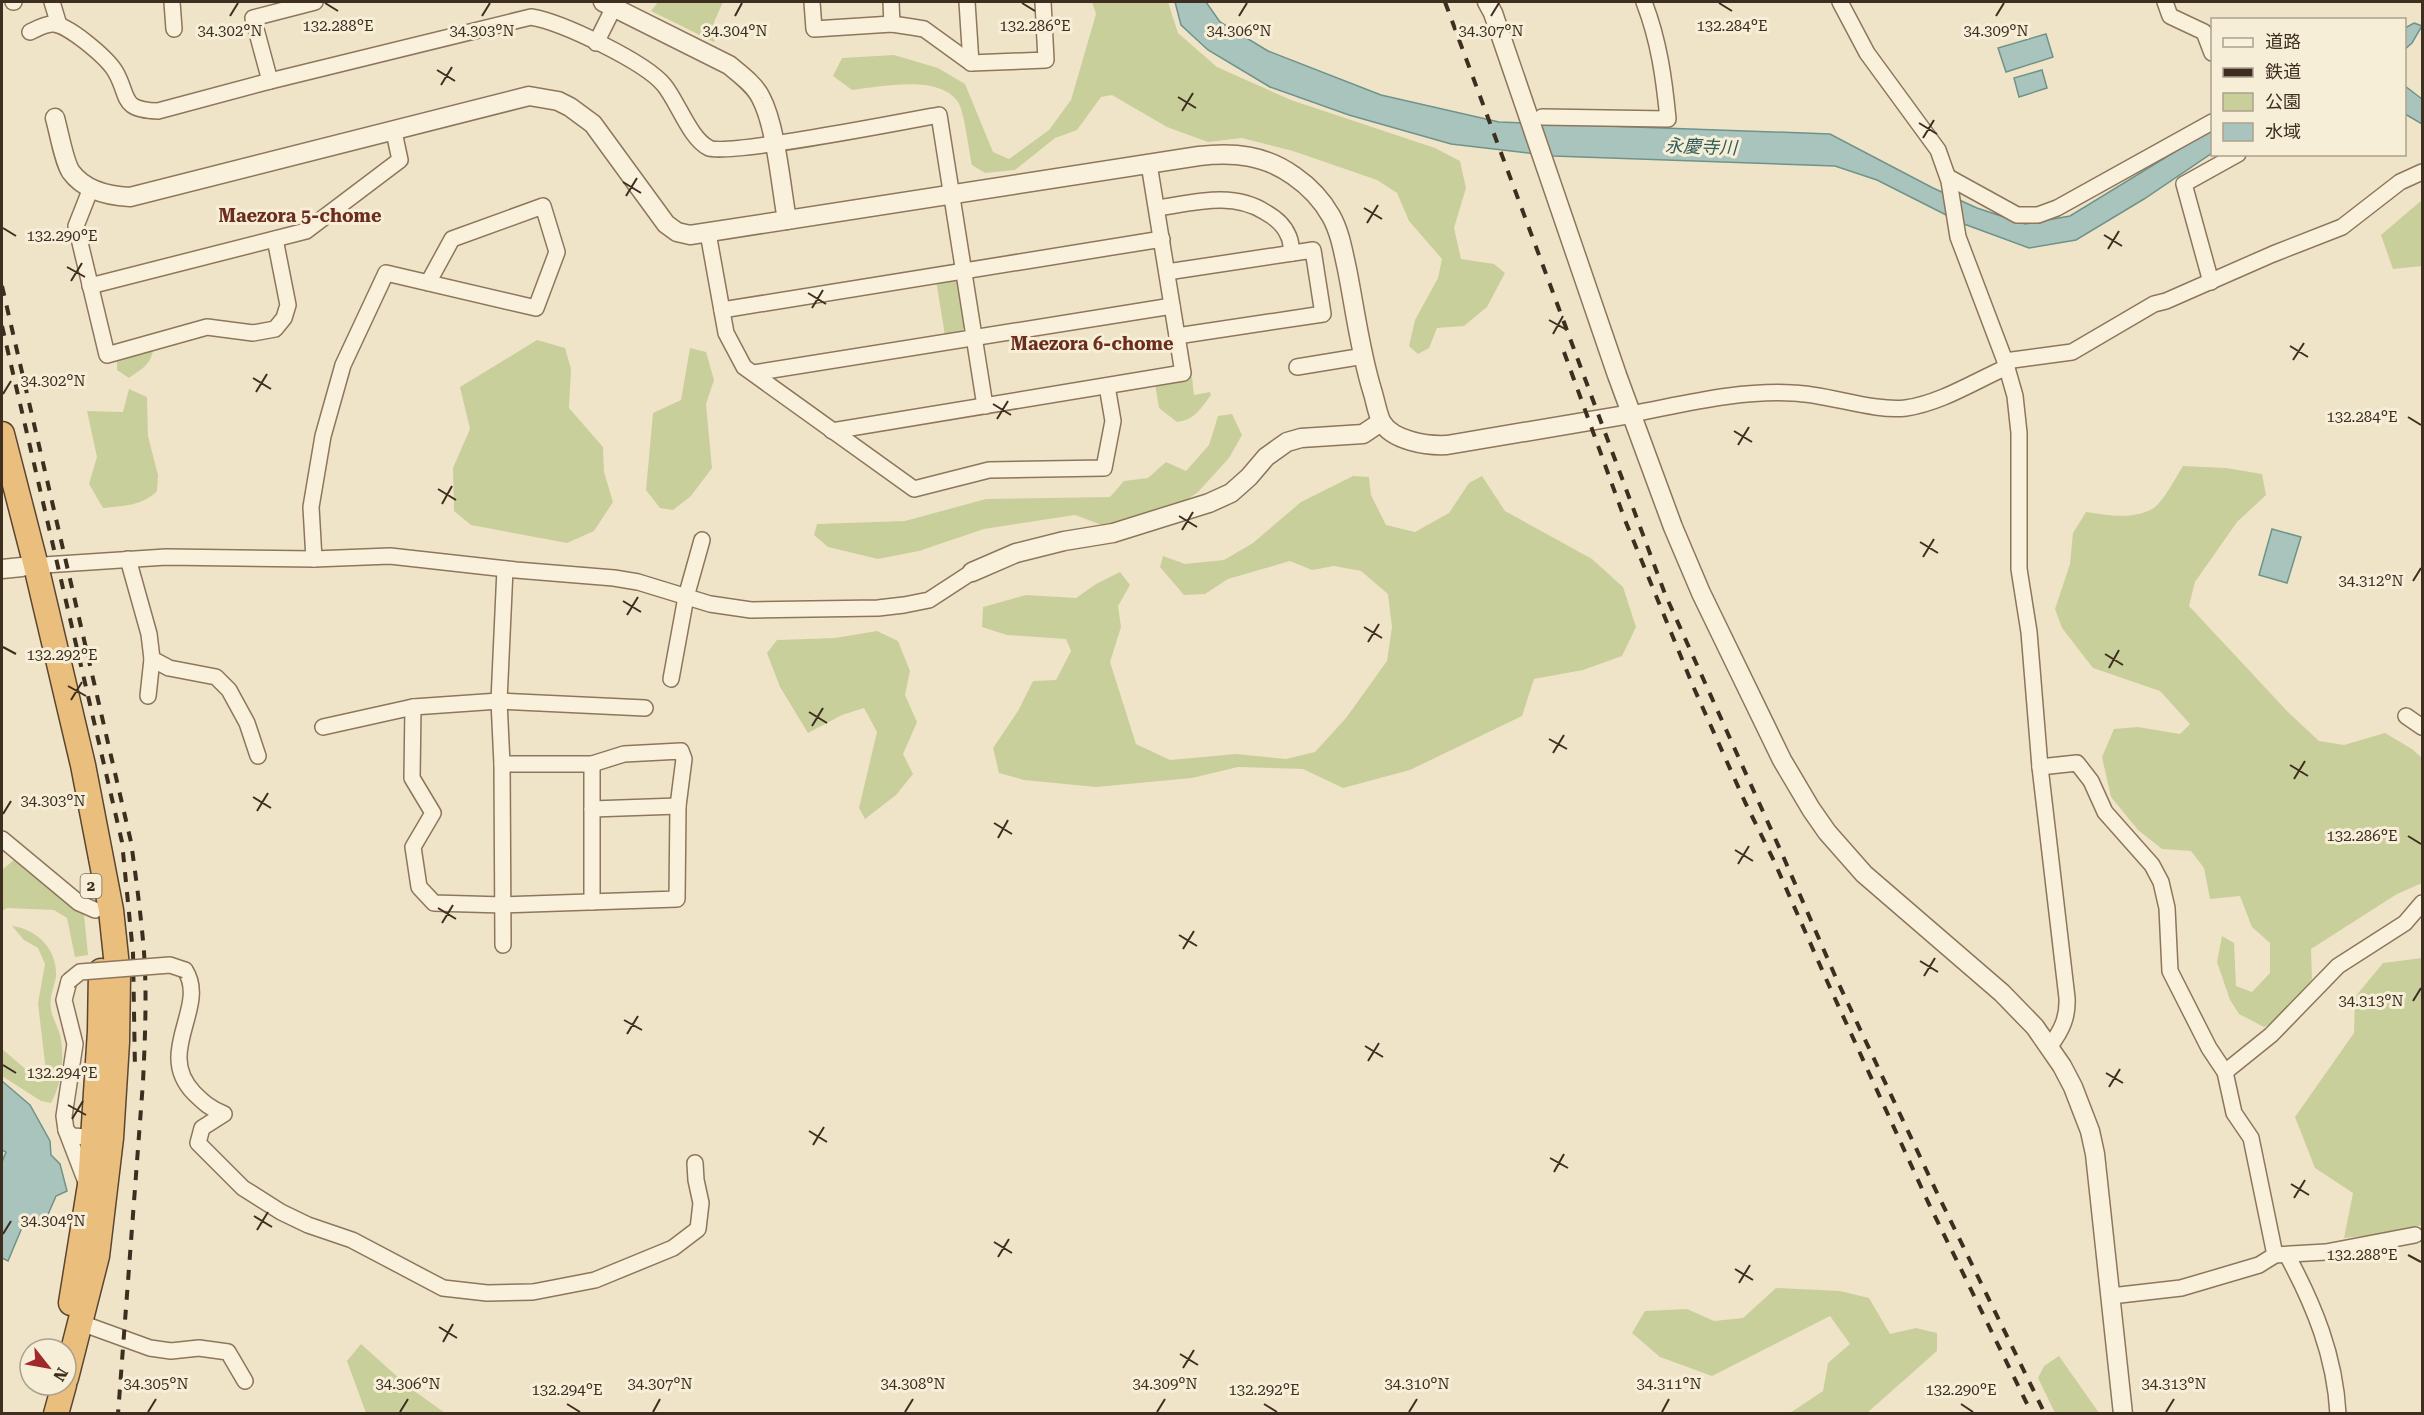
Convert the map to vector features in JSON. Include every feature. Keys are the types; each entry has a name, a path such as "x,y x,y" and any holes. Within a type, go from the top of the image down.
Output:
{"highway":[{"name":"2","path":"2,434 20,567 83,765 111,910 117,965 118,1009 102,1138 72,1299 62,1337"},
{"name":"2","path":"2,480 20,567 69,768 95,910 101,1000 102,1138 97,1256 77,1337"},
{"path":"43,1413 47,1397"},
{"path":"56,1413 61,1397"}],"street":[{"path":"52,2 59,25"},
{"path":"172,2 174,29"},
{"path":"270,81 253,18 315,2"},
{"path":"812,2 814,29 892,24 924,29 971,63 1046,60 1043,2"},
{"path":"891,2 892,24"},
{"path":"968,2 971,63"},
{"path":"1487,2 1534,115 1544,164 1631,414 1701,593 1782,760 1827,832 1864,874 2002,993 2050,1046 2073,1087 2093,1143 2099,1178 2124,1413"},
{"path":"1534,115 1668,119 1664,70 1656,36 1644,2"},
{"path":"1840,2 1867,53 1938,150 1948,179 1954,220 1961,245 2006,364 2018,415 2019,558 2029,633 2040,767 2067,998 2061,1031 2050,1046"},
{"path":"2165,2 2170,16 2204,32 2211,50"},
{"path":"596,43 609,4 712,56 739,73 761,96 770,119 787,220"},
{"path":"30,32 53,24 67,28 110,64 116,73 125,98 132,106 145,111 158,111 531,17 552,22 596,43 655,76 664,85 702,143 712,149 724,150 774,143 939,115 985,406"},
{"path":"55,118 70,171 91,188 104,194 118,196 143,195 394,132 517,98 530,96 558,101 593,124 666,224 677,232 690,235 1222,153 1249,156 1286,170 1307,186 1326,207 1338,229 1364,356 1381,422 1390,430 1422,445 1441,445 1562,427 1719,398 1770,392 1821,395 1875,406 1904,408 1932,400 2006,364 2072,351 2154,304 2166,302 2342,227 2400,182 2422,172"},
{"path":"1948,179 2017,215 2038,215 2057,208 2211,123"},
{"path":"90,286 306,231 400,160 394,132"},
{"path":"2211,282 2184,184 2234,156"},
{"path":"832,431 1183,373 1149,164"},
{"path":"91,188 76,226 106,355 207,327 264,332 275,328 284,318 288,305 275,239"},
{"path":"1156,208 1222,199 1248,203 1272,216 1281,225 1288,234 1292,253"},
{"path":"314,559 311,507 323,436 343,365 386,273 428,283 536,308 556,252 543,206 452,239 428,283"},
{"path":"708,233 726,333 744,367 914,489 989,470 1104,468 1113,421 1107,386"},
{"path":"722,310 1161,239"},
{"path":"1167,272 1314,249 1323,314 1177,336"},
{"path":"754,373 1172,306"},
{"path":"1296,367 1364,356"},
{"path":"20,567 166,557 314,559 390,556 614,578 638,582 735,609 878,608 929,600 972,572 1016,553 1064,541 1113,533 1209,503 1231,493 1266,457 1287,442 1301,438 1363,434 1381,422"},
{"path":"670,678 686,597 702,540"},
{"path":"128,559 149,634 152,659 148,696"},
{"path":"503,945 502,764 499,701 505,569"},
{"path":"152,659 169,668 216,677 229,690 247,723 258,756"},
{"path":"323,727 413,707 499,701 645,708"},
{"path":"413,707 412,778 433,813 413,847 419,887 434,903 502,905 677,899 678,806 684,759 681,751 624,754 592,764 502,764"},
{"path":"2406,716 2422,727"},
{"path":"2040,767 2077,763 2091,781 2096,795 2115,825 2152,866 2161,882 2170,971 2204,1038 2225,1072 2234,1113 2250,1138 2281,1255 2314,1310 2328,1348 2337,1388 2338,1413"},
{"path":"592,764 592,902"},
{"path":"592,809 678,806"},
{"path":"2,839 79,903 95,910"},
{"path":"2225,1072 2271,1035 2338,966 2405,923 2422,903"},
{"path":"87,1212 88,1199 84,1173 66,1130 65,1105 75,1044 64,1000 69,981 80,972 170,965 185,970 192,980 192,999 181,1037 179,1061 188,1086 209,1108 224,1114 202,1128 198,1143 243,1188 281,1212 308,1225 352,1240 443,1288 487,1293 551,1290 595,1280 673,1248 698,1229 700,1203 695,1163"},
{"path":"66,1130 75,1137 102,1138"},
{"path":"2111,1296 2181,1288 2259,1265 2281,1255 2326,1252 2415,1235"},
{"path":"81,1323 150,1348 171,1351 199,1348 228,1352 245,1381"}],"green space":[{"path":"658,2 723,2 714,22 716,37 714,42 651,11"},
{"path":"1092,2 1168,2 1178,33 1217,67 1291,100 1435,148 1460,161 1466,188 1454,228 1461,259 1494,264 1505,273 1487,307 1464,326 1437,328 1429,348 1418,354 1409,346 1415,320 1438,278 1442,259 1409,221 1397,193 1377,180 1293,151 1242,138 1208,142 1167,127 1112,95 1101,97 1077,130 1055,138 1015,170 985,173 972,165 960,106 949,93 937,88 908,84 852,90 833,76 842,58 894,55 938,68 965,84 993,152 1009,159 1049,130 1071,100 1096,14"},
{"path":"2422,200 2422,266 2393,269 2381,235"},
{"path":"951,277 958,283 965,326 960,334 945,336 936,280"},
{"path":"537,340 565,348 571,369 569,408 603,447 604,472 613,502 594,531 567,543 471,525 454,511 453,468 470,429 460,387"},
{"path":"690,348 706,352 714,380 706,404 712,468 691,496 673,510 660,508 646,490 653,413 681,400"},
{"path":"153,350 141,370 129,378 117,370 117,360"},
{"path":"1192,377 1194,395 1210,392 1211,395 1193,416 1177,422 1159,408 1155,384"},
{"path":"129,389 147,397 148,436 158,475 157,491 139,502 103,508 89,484 97,457 87,411 123,412"},
{"path":"1232,414 1242,435 1229,458 1198,492 1176,507 1107,527 1075,515 984,529 919,551 878,559 828,547 814,535 817,524 905,521 986,499 1110,497 1124,481 1148,478 1166,462 1186,471 1209,445 1218,416"},
{"path":"2183,466 2226,468 2262,474 2266,495 2237,522 2195,582 2189,606 2288,712 2319,741 2344,745 2385,733 2412,749 2422,758 2422,883 2397,894 2311,949 2312,979 2283,1017 2264,1027 2239,1014 2230,1000 2217,962 2222,936 2234,943 2236,986 2252,992 2270,973 2270,943 2252,927 2240,896 2210,899 2204,868 2191,851 2162,849 2138,830 2111,797 2102,757 2114,729 2138,727 2180,734 2190,724 2160,691 2093,668 2062,628 2055,609 2070,564 2073,533 2086,512 2128,516 2152,509 2165,496"},
{"path":"1353,476 1369,477 1371,495 1386,525 1415,532 1449,513 1469,483 1482,476 1505,511 1592,559 1623,587 1636,627 1622,656 1583,670 1534,679 1522,716 1410,770 1343,788 1303,769 1238,767 1192,778 1096,787 1024,780 999,773 993,748 1018,711 1033,681 1056,680 1071,651 1066,639 1007,635 982,627 983,607 1026,595 1076,598 1096,584 1120,572 1130,585 1118,606 1121,627 1110,662 1136,744 1170,760 1236,754 1286,759 1315,752 1346,718 1387,661 1392,627 1388,594 1361,571 1334,566 1312,570 1290,561 1228,579 1205,594 1184,595 1160,567 1163,556 1185,564 1224,560 1253,543 1301,502"},
{"path":"877,631 898,641 910,671 905,695 917,722 903,754 913,774 896,795 865,819 859,808 877,732 864,708 842,715 808,733 780,687 767,653 777,640 835,638"},
{"path":"15,859 84,914 88,955 75,957 67,918 54,910 7,908 2,911 2,870"},
{"path":"12,926 30,931 44,942 50,950 56,967 51,1005 62,1043 62,1061 58,1087 51,1103 41,1101 2,1076 2,1049 35,1077 46,1072 38,1003 45,964 38,948 24,940"},
{"path":"2422,958 2422,1225 2393,1233 2344,1238 2353,1193 2315,1168 2295,1117 2354,1033 2355,997 2383,963"},
{"path":"1776,1288 1840,1291 1869,1298 1890,1334 1916,1328 1937,1333 1937,1351 1867,1413 1790,1413 1823,1391 1828,1363 1850,1344 1830,1316 1712,1376 1660,1357 1632,1333 1645,1311 1687,1309 1714,1321 1743,1318"},
{"path":"361,1344 410,1388 445,1413 366,1413 347,1361"},
{"path":"2059,1356 2099,1413 2055,1413 2038,1378 2044,1366"}],"water":[{"name":"永慶寺川","path":"1175,2 1206,2 1220,22 1268,51 1381,95 1499,122 1830,134 1933,188 1977,208 2025,224 2070,216 2211,130 2211,154 2144,199 2076,240 2029,248 1964,224 1877,180 1835,166 1553,156 1451,144 1349,115 1270,87 1208,50 1181,25"},
{"path":"2414,23 2422,26 2412,43 2406,48 2406,27"},
{"path":"2046,34 2053,57 2006,72 1998,48"},
{"path":"2042,70 2047,88 2019,97 2014,78"},
{"path":"2406,87 2422,99 2422,124 2406,115"},
{"path":"2272,529 2301,537 2287,583 2259,575"},
{"path":"2,1081 30,1105 50,1141 51,1155 60,1164 67,1191 56,1196 43,1226 26,1218 8,1261 2,1258 2,1162 6,1152 2,1150"}],"railway":[{"path":"1445,2 1665,594 1836,978 1938,1195 2045,1414"},
{"path":"2,286 131,842 144,952 143,1082 118,1414"},
{"path":"2,326 122,842 133,953 135,1070"},
{"path":"1564,352 1625,520 1693,686 1928,1202 2032,1414"}],"district":[{"name":"Maezora 5-chome","path":"300,216"},
{"name":"Maezora 6-chome","path":"1092,344"}]}
